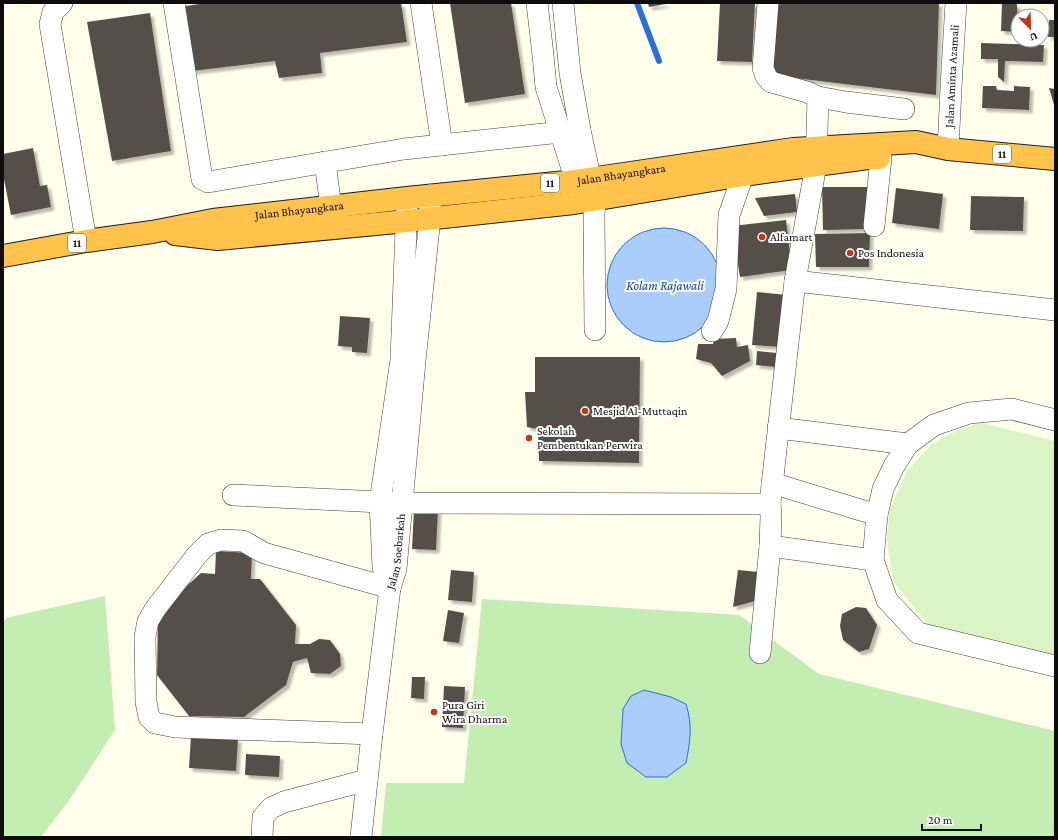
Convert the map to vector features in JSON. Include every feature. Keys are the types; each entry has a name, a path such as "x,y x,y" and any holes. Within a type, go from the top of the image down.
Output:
{"highway":[{"name":"Jalan Bhayangkara","path":"3,256 86,241 152,232 213,220 583,179 742,166 916,142 948,149 1055,159"},
{"name":"Jalan Bhayangkara","path":"816,156 868,158 915,157 948,149"},
{"name":"Jalan Bhayangkara","path":"152,232 218,239 430,218 592,205 742,166"}],"street":[{"path":"62,3 53,12 50,24 86,241"},
{"path":"174,3 202,179 208,182 404,149 580,130"},
{"path":"422,3 442,145"},
{"path":"537,3 546,87 559,133 583,179 592,205 595,330"},
{"path":"562,3 570,73 580,130 583,179"},
{"path":"768,3 763,68 766,76 771,82 807,92 818,97 904,109"},
{"name":"Jalan Aminta Azamali","path":"948,149 956,3"},
{"path":"760,653 770,546 771,493 774,460 795,281 816,156 818,97"},
{"path":"874,226 881,158"},
{"path":"325,162 333,228"},
{"path":"712,331 718,321 726,289 729,214 742,166"},
{"name":"Jalan Soebarkah","path":"390,588 396,569 430,218 430,195"},
{"name":"Jalan Soebarkah","path":"390,588 383,567 380,502 401,360 407,198"},
{"path":"795,281 1055,310"},
{"path":"1055,420 1012,409 969,413 934,425 908,444 894,466 886,483 877,515 873,560 887,600 918,633 1055,666"},
{"path":"778,428 908,444"},
{"path":"233,495 402,503 758,504 771,493"},
{"path":"771,493 877,515"},
{"path":"361,837 390,588 264,553 243,541 221,540 208,544 197,555 156,608 148,621 145,637 146,702 149,717 155,723 175,727 372,734"},
{"path":"770,546 873,560"},
{"path":"262,837 263,817 272,808 284,802 367,780"}],"green space":[{"path":"981,423 1055,441 1055,655 930,627 893,581 887,540 890,509 907,471 932,444 959,429"},
{"path":"105,596 115,730 70,799 41,837 3,837 3,623 6,618"},
{"path":"482,599 739,615 819,674 1055,731 1055,837 381,837 386,783 464,783"}],"water":[{"name":"Kolam Rajawali","path":"664,228 675,229 686,233 704,245 716,263 720,274 720,296 716,307 704,325 686,337 675,341 664,342 653,341 642,337 624,325 612,307 608,296 607,285 608,274 612,263 624,245 642,233 653,229"},
{"path":"644,690 671,697 686,704 690,720 690,734 686,763 667,777 646,777 627,763 621,744 623,709 631,696"}],"building":[{"path":"206,3 401,3 407,42 320,53 322,73 279,78 275,61 192,71 179,7"},
{"path":"450,3 511,3 525,94 465,103"},
{"path":"648,3 666,3 666,4 649,7"},
{"path":"720,3 755,3 752,62 717,61"},
{"path":"776,3 939,3 936,95 770,75"},
{"path":"1002,3 1017,4 1017,8 1010,8 1010,32 1001,31"},
{"path":"150,13 171,151 112,161 87,22"},
{"path":"1050,20 1055,20 1055,37 1050,37"},
{"path":"981,43 1010,44 1010,48 1044,48 1043,62 1005,61 1004,82 998,77 998,59 981,59"},
{"path":"983,86 996,86 997,90 1014,91 1014,86 1030,87 1029,110 982,108"},
{"path":"1049,88 1055,89 1055,108"},
{"path":"33,148 40,186 47,185 51,207 11,215 3,174 3,154"},
{"path":"822,187 868,187 868,229 823,230"},
{"path":"896,188 943,194 939,229 892,223"},
{"path":"795,194 797,212 764,216 755,198"},
{"path":"971,196 1024,197 1023,231 970,230"},
{"path":"786,220 792,270 740,277 732,226"},
{"path":"870,233 869,267 816,267 815,234"},
{"path":"757,292 787,295 782,347 752,345"},
{"path":"340,316 370,318 367,353 352,352 352,347 338,346"},
{"path":"736,338 737,347 748,345 750,361 722,376 711,363 696,359 698,344 713,344 714,339"},
{"path":"757,351 777,353 776,367 756,365"},
{"path":"535,357 640,357 639,463 539,461 538,429 527,427 525,392 535,392"},
{"path":"414,509 438,510 436,550 412,549"},
{"path":"216,551 252,553 251,579 260,579 296,625 295,644 310,644 319,639 330,640 340,654 341,666 330,674 311,673 307,658 293,662 286,685 244,717 189,716 157,675 158,612 201,573 215,574"},
{"path":"451,570 474,572 472,602 448,600"},
{"path":"738,570 759,572 755,601 733,607"},
{"path":"856,607 866,608 877,625 869,649 859,652 843,640 840,626 842,614"},
{"path":"448,610 464,613 459,643 443,641"},
{"path":"412,677 425,677 424,699 411,698"},
{"path":"444,686 465,687 463,728 442,727"},
{"path":"191,736 238,739 236,771 189,768"},
{"path":"246,754 280,756 279,777 245,775"}],"waterway":[{"path":"637,3 659,61"}],"place":[{"name":"Alfamart","path":"762,237"},
{"name":"Pos Indonesia","path":"850,253"},
{"name":"Mesjid Al-Muttaqin","path":"585,411"},
{"name":"Sekolah Pembentukan Perwira","path":"529,438"},
{"name":"Pura Giri Wira Dharma","path":"434,712"}]}
